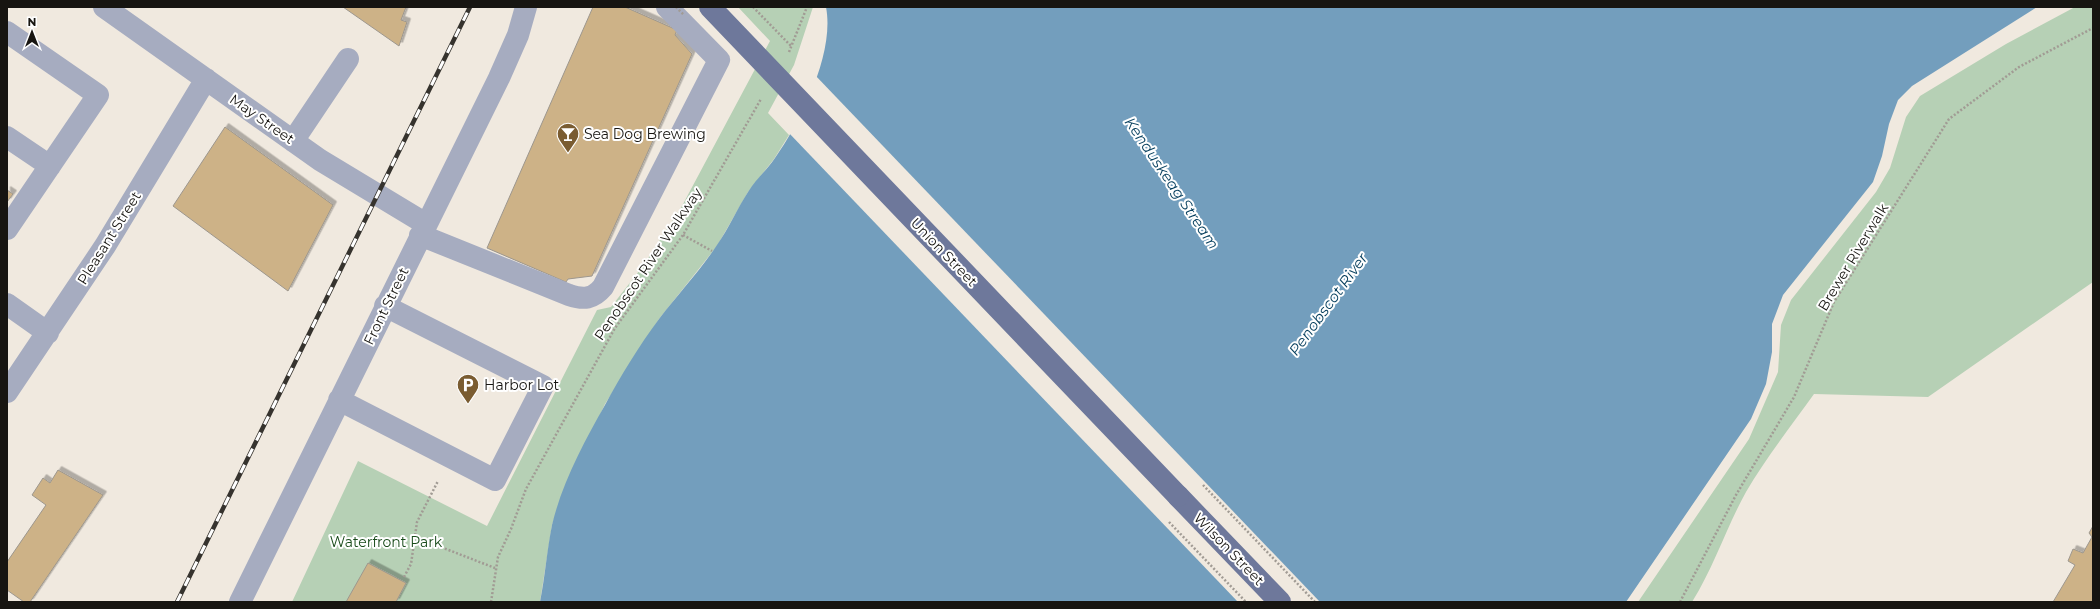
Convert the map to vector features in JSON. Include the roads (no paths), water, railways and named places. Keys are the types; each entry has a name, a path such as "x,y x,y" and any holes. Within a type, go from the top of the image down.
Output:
{"main road":[{"name":"Union Street","path":"710,7 1178,496"},
{"name":"Wilson Street","path":"1178,496 1280,602"}],"street":[{"name":"May Street","path":"104,7 293,141 423,229 569,295 588,298 597,295 603,287 719,60 667,7"},
{"name":"Front Street","path":"240,602 423,229 502,73 518,36 526,7"},
{"path":"7,32 98,94 7,229"},
{"path":"293,141 348,59"},
{"name":"Pleasant Street","path":"7,392 105,246 206,79"},
{"path":"7,137 50,166"},
{"path":"7,304 48,332"},
{"path":"339,400 494,480 543,386 385,306"}],"water":[{"path":"826,7 2037,7 1912,86 1898,100 1889,124 1882,156 1873,182 1783,295 1772,324 1772,352 1766,384 1751,419 1626,602 540,602 552,525 556,509 574,463 589,433 637,350 659,319 710,255 748,192 769,167 795,125 814,86 821,65 827,25"}],"railway":[{"path":"177,602 470,7"}],"place":[{"name":"Sea Dog Brewing","path":"568,154"},
{"name":"Harbor Lot","path":"468,404"}],"water label":[{"name":"Kenduskeag Stream","path":"1172,183"},
{"name":"Penobscot River","path":"1328,304"}],"park label":[{"name":"Waterfront Park","path":"386,542"}]}
